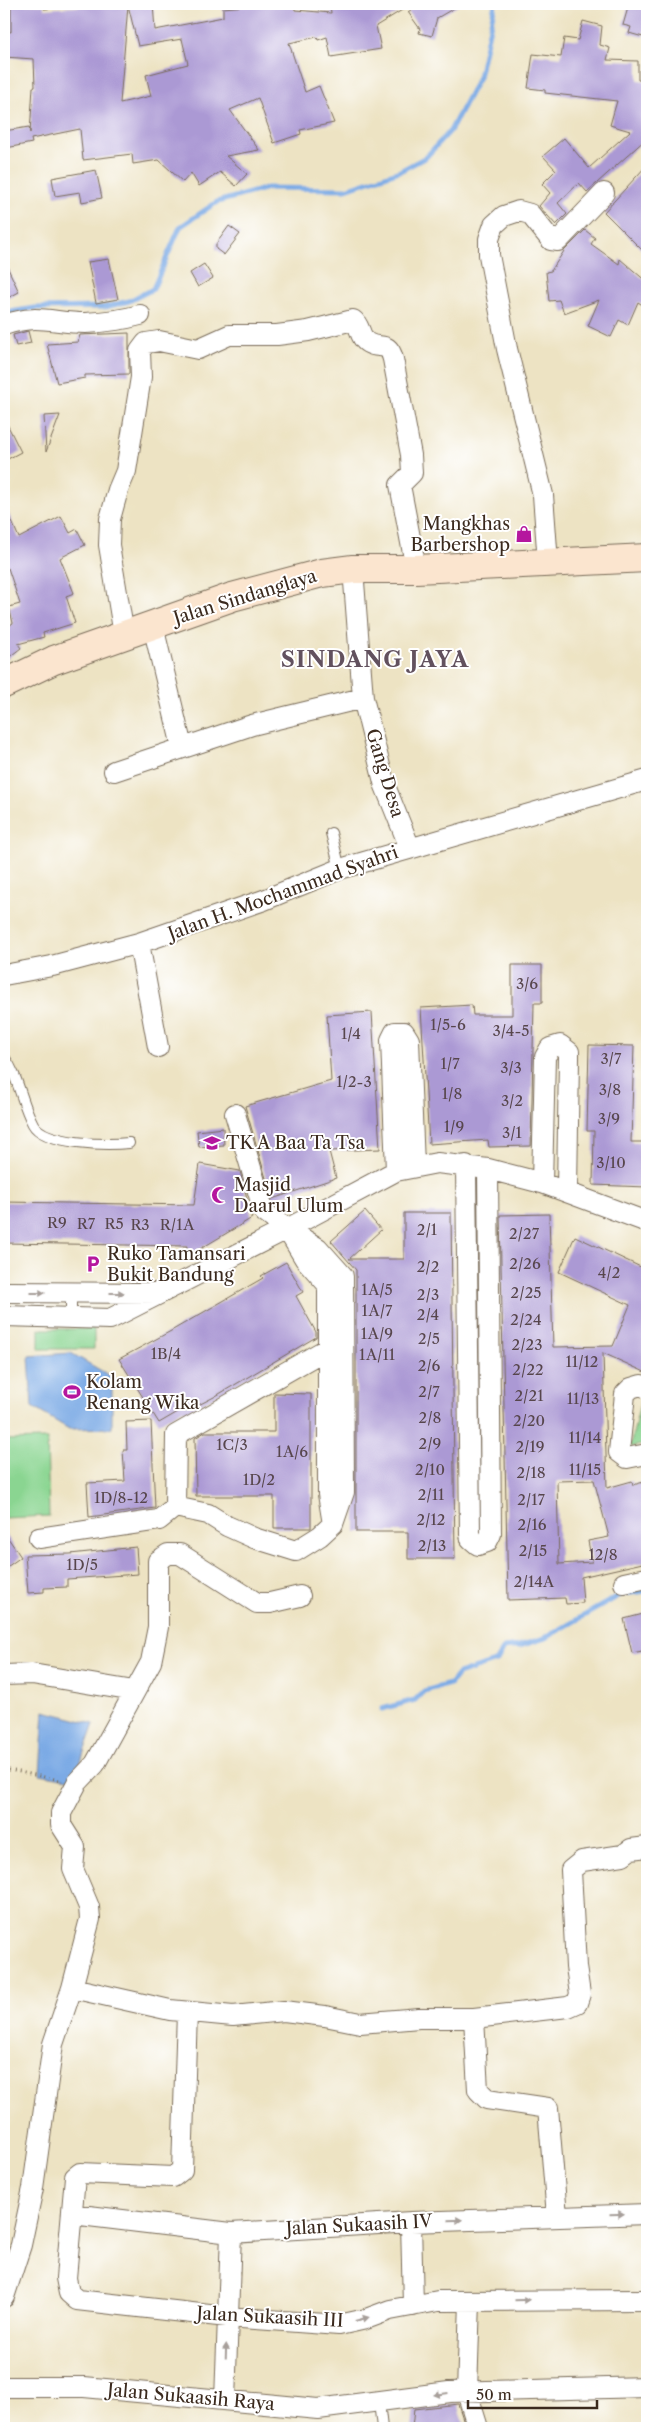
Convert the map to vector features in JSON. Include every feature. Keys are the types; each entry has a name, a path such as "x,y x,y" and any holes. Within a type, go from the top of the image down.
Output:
{"street":[{"path":"548,563 543,495 507,349 489,255 489,239 494,225 504,216 519,211 530,214 551,240 558,241 604,194"},
{"path":"4,325 19,320 36,318 84,323 120,320 140,315"},
{"path":"124,635 108,545 110,519 118,490 126,472 141,377 140,351 146,343 158,341 198,349 229,335 277,335 308,331 352,320 356,322 363,338 368,344 386,347 391,351 411,455 412,473 400,485 416,569"},
{"name":"Jalan Sindanglaya","path":"4,684 54,660 232,597 322,573 353,569 416,569 647,558"},
{"name":"Gang Desa","path":"353,569 363,698 385,786 410,848"},
{"path":"153,626 182,747"},
{"path":"114,770 252,725 363,698"},
{"name":"Jalan H. Mochammad Syahri","path":"4,974 52,966 139,943 264,900 340,868 647,780"},
{"path":"139,943 158,1048"},
{"path":"400,1031 404,1032 409,1040 405,1169 391,1040 395,1032 400,1031"},
{"path":"542,1183 545,1057 550,1048 560,1045 568,1052 569,1058 567,1190"},
{"path":"38,1538 158,1520 175,1507 208,1514 227,1526 254,1538 296,1551 320,1536 333,1524 344,1492 335,1344 328,1286 305,1259 287,1229 264,1212 235,1114"},
{"path":"4,1316 110,1318 405,1169 438,1163 488,1169 567,1190 647,1222"},
{"path":"466,1165 470,1534 474,1542 483,1544 490,1538 491,1534 488,1169"},
{"path":"4,1292 163,1292"},
{"path":"175,1507 176,1435 335,1344"},
{"path":"467,1355 489,1354"},
{"path":"647,1388 641,1385 631,1388 625,1394 619,1452 627,1458 647,1454"},
{"path":"4,2297 21,2245 33,2188 53,2044 72,1988 90,1919 90,1907 76,1880 73,1869 74,1846 61,1825 60,1813 77,1784 94,1764 151,1662 158,1627 157,1569 160,1557 173,1553 186,1557 257,1603 270,1603 300,1596"},
{"path":"624,1583 647,1578"},
{"path":"4,1675 32,1674 134,1691"},
{"path":"72,1988 170,2010 233,2016 284,2011 360,2022 418,2018 474,2018 529,2013 577,2004 580,1994 576,1966 572,1870 582,1861 614,1857 623,1855 631,1849 647,1847"},
{"path":"72,2214 75,2177 80,2172 172,2177 182,2170 187,2012"},
{"path":"474,2018 478,2090 487,2099 548,2108 557,2216"},
{"name":"Jalan Sukaasih IV","path":"72,2214 231,2233 411,2222 647,2214"},
{"name":"Jalan Sukaasih III","path":"72,2214 66,2278 68,2293 77,2300 227,2317 339,2325 366,2319 390,2310 438,2301 647,2300"},
{"path":"411,2222 413,2306"},
{"path":"225,2400 231,2233"},
{"path":"470,2301 467,2392 478,2428"},
{"name":"Jalan Sukaasih Raya","path":"4,2387 84,2387 318,2409 467,2392 647,2388"}],"lane":[{"path":"331,834 340,868"},
{"path":"4,1057 13,1069 34,1126 49,1137 109,1145 129,1143"},
{"path":"71,1318 72,1293"},
{"path":"379,2402 382,2428"}],"path":[{"path":"4,1769 77,1784"}],"green space":[{"path":"39,1329 94,1329 94,1349 39,1349"},
{"path":"642,1395 647,1398 647,1444 630,1447"},
{"path":"47,1439 49,1516 4,1518 4,1440"}],"water":[{"name":"Kolam Renang Wika","path":"71,1353 112,1377 112,1428 69,1429 32,1407 29,1356"},
{"path":"44,1711 94,1724 74,1780 40,1774"}],"building":[{"path":"11,4 44,5 44,9 87,6 87,4 153,4 155,30 223,17 223,8 294,4 295,10 331,13 330,4 412,4 376,26 381,49 331,57 327,37 318,40 317,37 289,43 305,92 319,86 334,123 300,130 301,134 274,143 258,98 230,110 259,150 226,156 247,174 236,186 220,172 199,186 191,173 183,182 159,160 133,164 132,154 83,160 80,129 31,139 32,143 6,148 4,131 29,127 30,133 33,87 35,87 34,59 4,57 5,31 11,32","holes":["128,5 138,46 182,39 188,64 146,75 151,96 120,103"]},
{"path":"419,4 461,4 437,18 432,36 419,33 420,29 408,12"},
{"path":"629,4 647,4 647,19 643,37 629,33 631,27 623,25"},
{"path":"583,21 602,26 600,45 610,48 607,60 638,61 638,80 647,81 647,138 587,192 579,183 558,203 567,214 556,225 539,206 550,193 542,184 556,170 543,156 564,138 589,168 630,131 610,125 617,101 545,93 545,90 528,88 533,54 561,57 564,38 578,40"},
{"path":"647,165 647,255 604,212"},
{"path":"96,170 102,198 82,202 80,192 55,196 52,178"},
{"path":"229,226 240,234 224,255 216,249 216,244"},
{"path":"585,230 595,238 591,244 619,264 620,259 647,282 647,308 638,302 628,325 619,320 611,337 588,326 599,300 564,313 559,300 549,301 546,272 551,271 564,251"},
{"path":"109,259 118,299 96,303 88,262"},
{"path":"4,260 19,292 4,300"},
{"path":"204,264 213,278 198,287 190,273"},
{"path":"28,331 31,343 16,346 13,335"},
{"path":"129,333 129,374 85,375 85,378 57,383 47,344 78,342 80,335"},
{"path":"60,415 46,452 44,416"},
{"path":"4,418 21,452 4,461"},
{"path":"4,503 19,538 61,516 70,533 77,529 85,545 60,558 74,593 66,596 75,623 43,633 44,637 18,644 21,648 4,661 4,623 7,627 13,623 9,607 20,604 8,568 4,570"},
{"path":"512,965 542,965 542,1003 534,1003 531,1146 489,1147 488,1140 429,1144 421,1008 472,1005 473,1015 512,1015"},
{"path":"372,1012 380,1149 329,1151 336,1178 272,1199 245,1106 331,1081 327,1015"},
{"path":"589,1045 634,1046 631,1142 647,1142 647,1187 593,1185 594,1131 587,1131"},
{"path":"223,1128 224,1145 199,1147 197,1131"},
{"path":"200,1164 240,1171 252,1218 185,1258 187,1246 4,1243 4,1202 194,1205"},
{"path":"365,1211 381,1230 349,1259 404,1259 404,1213 451,1213 455,1559 408,1559 408,1532 356,1532 356,1270 331,1241"},
{"path":"549,1214 553,1347 613,1346 630,1305 559,1272 575,1236 647,1270 647,1373 603,1353 607,1488 632,1481 633,1485 647,1481 647,1562 581,1577 583,1603 566,1604 565,1598 508,1600 500,1215","holes":["594,1480 609,1537 588,1541 592,1562 559,1564 557,1481"]},
{"path":"286,1262 303,1292 296,1296 316,1332 316,1337 214,1397 185,1412 183,1409 159,1423 119,1359 263,1278 261,1276"},
{"path":"274,1393 311,1394 311,1528 274,1528 274,1496 196,1496 195,1438 205,1432 274,1432"},
{"path":"151,1421 155,1508 89,1517 87,1483 125,1481 123,1450 127,1450 126,1422"},
{"path":"4,1532 21,1557 4,1569"},
{"path":"136,1547 138,1574 67,1579 67,1587 44,1588 44,1592 28,1593 25,1555 70,1554"},
{"path":"647,1613 647,1650 632,1653 624,1619"},
{"path":"458,2404 466,2428 412,2428 414,2409"}],"waterway":[{"path":"4,313 35,308 105,307 129,301 153,289 180,227 217,202 268,188 346,189 400,171 426,157 450,131 479,77 495,4"},
{"path":"382,1709 415,1700 424,1691 450,1684 458,1674 497,1661 504,1648 519,1646 545,1638 622,1594 647,1591"}],"place":[{"name":"Mangkhas Barbershop","path":"524,534"},
{"name":"TK A Baa Ta Tsa","path":"212,1143"},
{"name":"Masjid Daarul Ulum","path":"220,1195"},
{"name":"Ruko Tamansari Bukit Bandung","path":"93,1264"},
{"name":"Kolam Renang Wika","path":"72,1392"}],"district":[{"name":"SINDANG JAYA","path":"375,659"}]}
